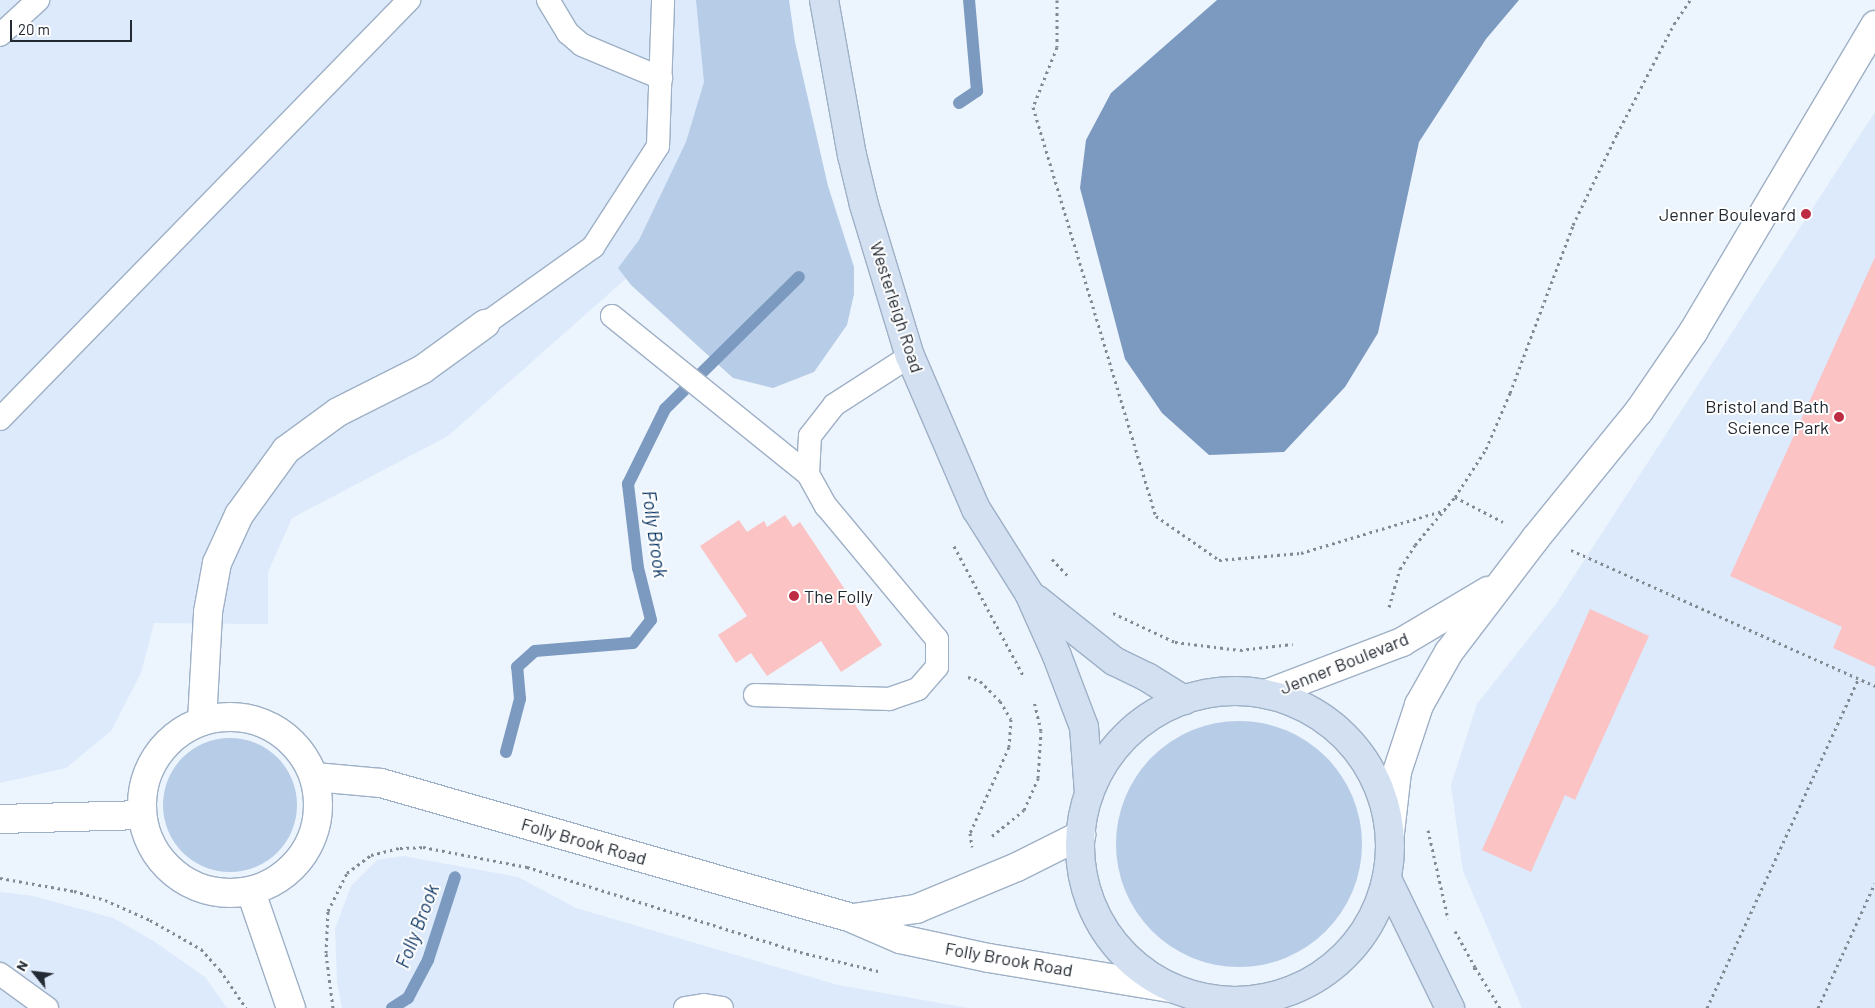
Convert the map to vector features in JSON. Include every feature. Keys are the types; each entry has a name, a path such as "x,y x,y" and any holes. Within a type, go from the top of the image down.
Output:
{"street":[{"name":"Westerleigh Road","path":"824,0 852,155 864,205 910,356 976,508 1029,593 1057,656 1084,727 1090,794"},
{"name":"Jenner Boulevard","path":"1390,832 1397,772 1419,705 1449,652 1499,584 1639,411 1693,332 1875,25"},
{"path":"202,721 208,612 217,563 239,515 286,450 338,412 423,369 485,324"},
{"name":"Jenner Boulevard","path":"1266,694 1402,642 1499,584"},
{"name":"Westerleigh Road","path":"1029,593 1114,661 1148,676 1184,700"},
{"path":"1225,691 1266,694 1304,707 1337,728 1364,758 1382,794 1390,832 1387,879 1370,923 1341,960 1302,987 1266,1004 1213,1000 1170,988 1138,968 1112,941 1107,933 1093,908 1082,872 1081,835 1090,794 1111,753 1144,721 1184,700 1225,691"},
{"path":"232,716 264,723 280,731 303,754 314,777 319,808 315,831 295,866 270,885 251,892 233,894 203,890 175,876 156,854 142,815 143,786 154,759 174,737 202,721 232,716"},
{"name":"Folly Brook Road","path":"314,777 381,783 851,918 909,941 989,958 1170,988"},
{"path":"0,819 142,815"},
{"name":"Folly Brook Road","path":"851,918 916,909 964,890 1081,835"},
{"path":"1387,879 1448,1004"},
{"path":"251,892 291,1008"}],"lane":[{"path":"0,35 38,0"},
{"path":"0,419 409,0"},
{"path":"548,0 568,33 582,45 661,78"},
{"path":"485,324 593,247 658,146 663,0"},
{"path":"612,316 808,474 826,506 937,639 937,667 918,689 888,699 756,695"},
{"path":"808,474 810,436 834,405 910,356"},
{"path":"0,974 46,1008"},
{"path":"685,1008 704,1005 722,1008"}],"path":[{"path":"1057,0 1056,47 1033,107 1156,516 1219,560 1302,553 1445,509"},
{"path":"1388,612 1400,569 1415,545 1455,497 1489,441 1577,217 1643,83 1674,24 1690,0"},
{"path":"1455,497 1535,539 1568,549 1875,686"},
{"path":"952,541 1025,678"},
{"path":"1047,552 1070,578"},
{"path":"1108,611 1175,642 1240,650 1302,643"},
{"path":"937,667 980,680 1000,701 1011,719 1009,747 970,834 972,847"},
{"path":"1708,1008 1858,679"},
{"path":"987,839 1024,810 1038,778 1041,731 1032,696"},
{"path":"1427,825 1448,920"},
{"path":"964,890 965,858 972,847 980,843"},
{"path":"333,1008 326,953 328,911 347,873 372,856 400,848 423,847 527,867 800,952 884,973"},
{"path":"0,878 105,900 150,920 201,949 220,970 246,1008"},
{"path":"1818,1008 1875,884"},
{"path":"1453,928 1500,1008"},
{"path":"1448,1004 1471,978 1475,966"}],"shaded area":[{"path":"0,0 770,0 683,228 448,436 292,518 268,572 268,624 154,623 141,673 111,731 66,768 0,783"},
{"path":"696,0 789,0 795,42 828,186 854,267 854,294 847,325 814,372 773,388 733,378 631,285 618,268 639,240 686,142 704,82"},
{"path":"1217,0 1519,0 1486,39 1419,142 1378,333 1345,387 1284,452 1209,455 1162,413 1125,359 1080,188 1086,140 1111,93"},
{"path":"1875,112 1875,1008 1522,1008 1463,871 1451,785 1477,704 1556,604"},
{"path":"1227,721 1251,721 1275,726 1297,735 1326,757 1348,786 1353,797 1360,820 1362,844 1360,868 1353,891 1348,902 1326,931 1297,953 1275,962 1251,967 1227,967 1203,962 1181,953 1161,939 1144,922 1130,902 1121,880 1116,856 1116,832 1121,808 1130,786 1144,766 1161,749 1181,735 1203,726"},
{"path":"230,738 256,743 277,758 292,779 297,805 292,831 277,852 256,867 230,872 204,867 183,852 168,831 163,805 168,779 183,758 204,743"},
{"path":"403,856 518,877 576,908 838,985 968,1008 342,1008 337,981 335,929 351,886 377,860"},
{"path":"0,892 33,896 113,918 152,940 205,977 227,1008 0,1008"}],"building":[{"name":"Bristol and Bath Science Park","path":"1875,257 1875,667 1833,648 1842,627 1730,576"},
{"path":"785,515 793,527 800,522 882,645 841,672 821,641 767,676 751,653 736,663 718,635 747,616 700,546 739,520 747,532 764,521 767,527"},
{"path":"1590,609 1649,636 1575,800 1565,795 1531,872 1482,850"}],"waterway":[{"name":"Folly Brook","path":"959,103 977,91 969,0"},
{"name":"Folly Brook","path":"506,752 520,699 517,667 535,651 633,643 651,620 638,568 628,484 665,409 799,277"},
{"name":"Folly Brook","path":"392,1008 408,998 428,960 455,877"}],"place":[{"name":"Jenner Boulevard","path":"1806,214"},
{"name":"Bristol and Bath Science Park","path":"1839,417"},
{"name":"The Folly","path":"794,596"}]}
